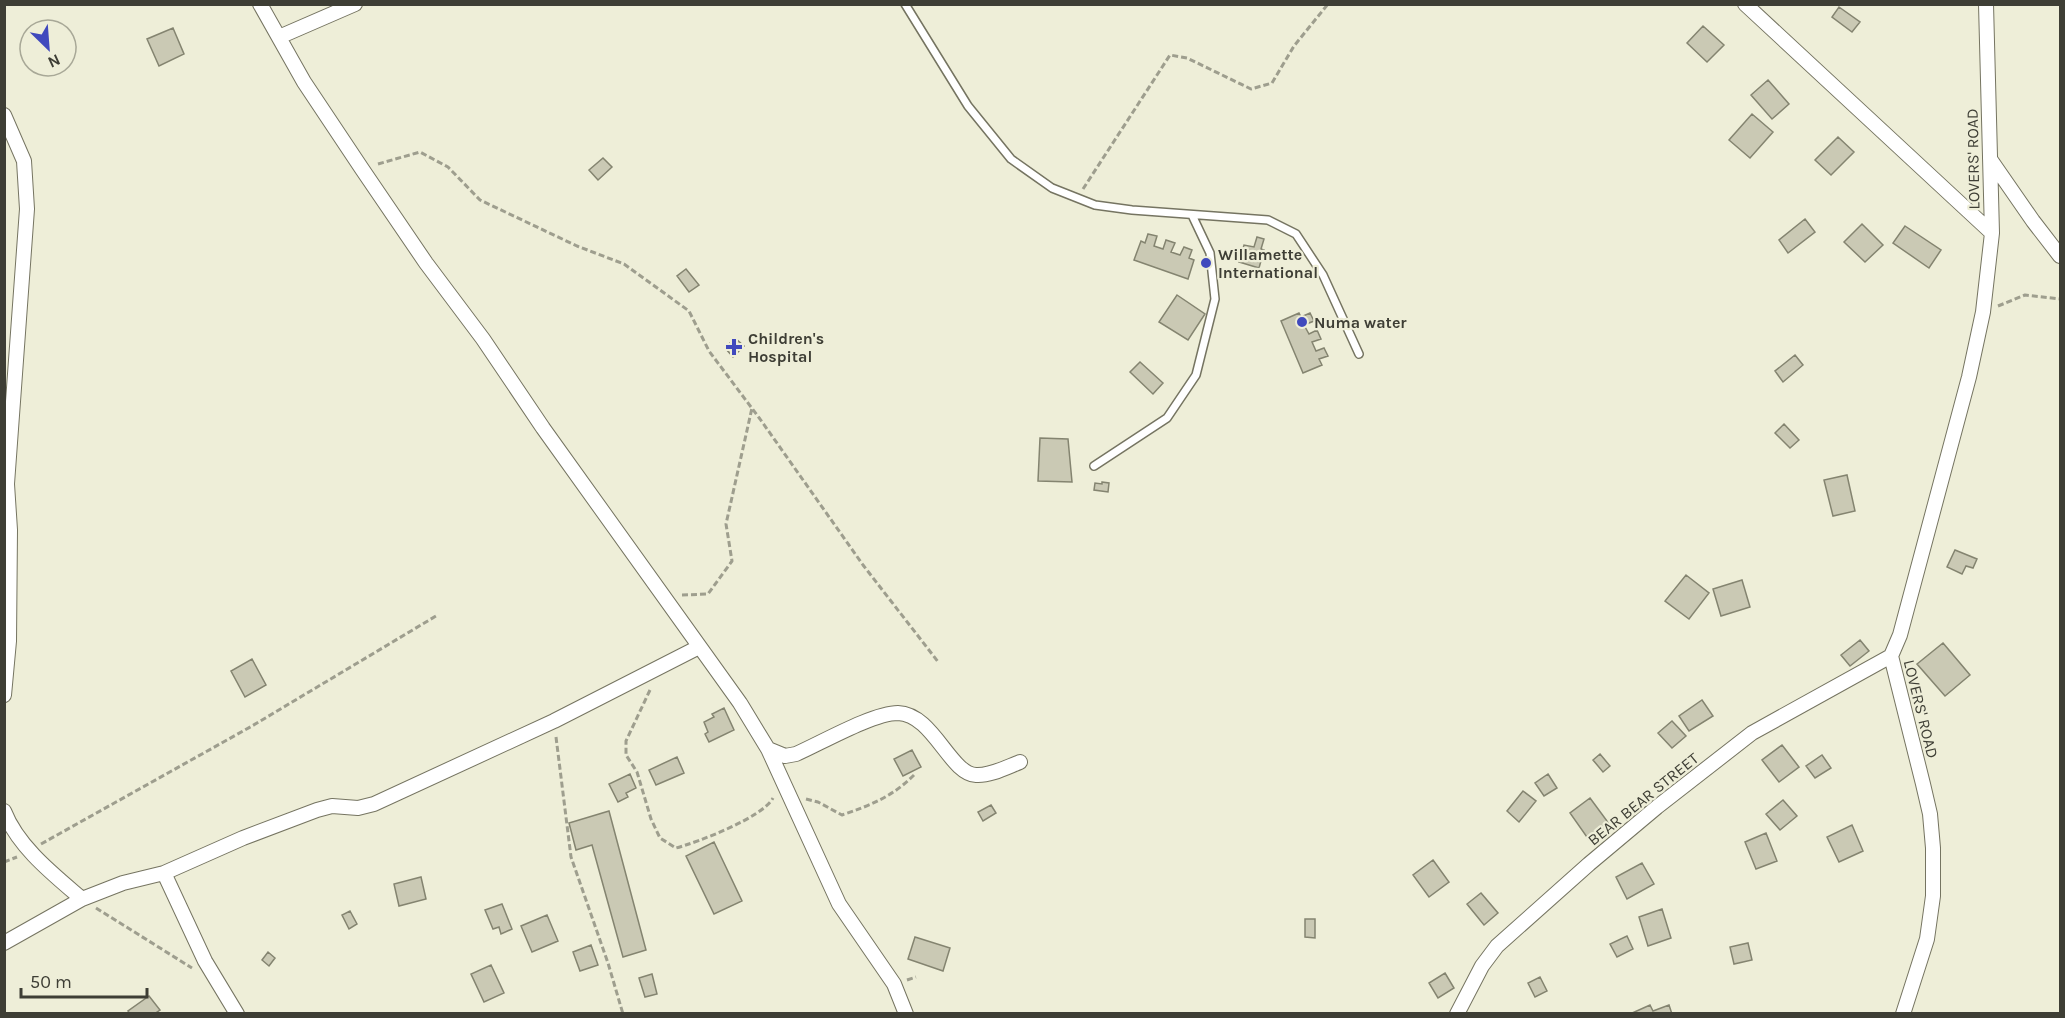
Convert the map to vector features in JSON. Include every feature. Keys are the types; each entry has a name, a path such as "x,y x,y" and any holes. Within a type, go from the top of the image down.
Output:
{"street":[{"path":"260,4 304,82 362,169 662,596 740,703 768,750 839,904 894,984 906,1014"},
{"path":"279,37 355,4"},
{"path":"1746,4 1992,233"},
{"name":"LOVERS' ROAD","path":"1903,1014 1927,939 1933,896 1933,848 1928,804 1891,656 1900,635 1969,377 1983,312 1992,233 1986,4"},
{"path":"4,115 24,160 27,200 6,483 10,530 9,640 4,695"},
{"path":"1990,159 2033,221 2061,256"},
{"path":"4,943 82,899 123,883 164,873 243,838 317,810 332,806 358,808 374,804 554,721 699,647"},
{"name":"BEAR BEAR STREET","path":"1457,1014 1482,966 1497,946 1657,807 1752,733 1891,656"},
{"path":"768,750 785,756 796,754 879,716 897,713 916,720 933,734 961,768 974,776 987,774 1020,762"},
{"path":"4,811 15,832 82,899"},
{"path":"164,873 187,924 237,1014"}],"lane":[{"path":"905,4 969,106 1011,159 1052,188 1095,205 1268,220 1296,234 1323,276 1359,354"},
{"path":"1094,466 1167,418 1196,375 1215,299 1210,253 1192,215"}],"path":[{"path":"1077,198 1128,123 1170,55 1187,58 1251,89 1272,83 1294,46 1328,4"},
{"path":"362,169 420,152 448,167 480,200 577,246 624,264 688,310 710,351 863,565 939,663"},
{"path":"1983,312 2025,296 2061,299"},
{"path":"662,596 708,594 732,561 726,524 752,408"},
{"path":"4,862 31,850 252,726 436,616"},
{"path":"661,668 626,741 627,755 636,772 651,819 660,838 676,848 696,843 742,822 770,805 783,781"},
{"path":"554,721 571,857 623,1014"},
{"path":"790,795 818,802 842,815 873,804 898,791 914,775"},
{"path":"82,899 219,984"}],"building":[{"path":"1839,7 1860,22 1852,32 1832,17"},
{"path":"1703,26 1724,45 1707,62 1687,43"},
{"path":"173,28 184,54 159,66 147,39"},
{"path":"1768,80 1789,104 1772,119 1751,95"},
{"path":"1752,114 1773,132 1750,158 1729,140"},
{"path":"1838,137 1854,152 1831,175 1815,160"},
{"path":"603,158 612,167 598,180 589,170"},
{"path":"1805,219 1815,232 1788,253 1779,240"},
{"path":"1862,224 1883,245 1865,262 1844,242"},
{"path":"1905,226 1941,250 1929,268 1893,243"},
{"path":"1148,234 1157,236 1154,246 1163,249 1166,240 1175,243 1171,252 1180,255 1184,247 1192,250 1189,258 1194,260 1188,279 1134,260 1141,241 1145,243"},
{"path":"1257,237 1264,239 1261,249 1264,250 1259,268 1239,262 1244,245 1254,247"},
{"path":"686,269 699,285 689,292 677,276"},
{"path":"1177,295 1205,314 1188,340 1159,322"},
{"path":"1299,313 1301,317 1310,313 1314,321 1304,325 1309,334 1317,330 1321,339 1312,342 1316,351 1324,348 1328,356 1319,359 1322,365 1303,373 1281,321"},
{"name":"Children's Hospital","path":"735,338 744,346 733,357 725,348"},
{"path":"1795,355 1803,365 1783,382 1775,371"},
{"path":"1140,362 1163,383 1153,394 1130,372"},
{"path":"1784,424 1799,440 1790,448 1775,433"},
{"path":"1040,438 1068,439 1072,482 1038,481"},
{"path":"1847,475 1855,511 1833,516 1824,480"},
{"path":"1102,482 1109,483 1108,492 1094,490 1095,483 1102,484"},
{"path":"1955,550 1977,559 1973,568 1966,566 1962,574 1947,567"},
{"path":"1686,575 1709,593 1689,619 1665,601"},
{"path":"1742,580 1750,607 1721,616 1713,589"},
{"path":"1860,640 1869,651 1850,666 1841,655"},
{"path":"1943,643 1970,675 1945,696 1917,664"},
{"path":"252,659 266,685 245,697 231,671"},
{"path":"1702,700 1713,716 1689,731 1679,716"},
{"path":"724,708 734,730 709,742 705,734 708,732 704,722 714,717 712,714"},
{"path":"1672,721 1686,736 1672,748 1658,733"},
{"path":"1782,745 1799,767 1779,782 1762,760"},
{"path":"912,750 921,767 903,776 894,759"},
{"path":"1600,754 1610,766 1603,772 1593,760"},
{"path":"1822,755 1831,768 1815,778 1806,766"},
{"path":"677,757 684,773 656,785 649,770"},
{"path":"630,774 636,788 626,793 628,797 618,802 609,784"},
{"path":"1548,774 1557,788 1544,796 1535,783"},
{"path":"1523,791 1536,801 1519,822 1507,811"},
{"path":"1590,798 1610,825 1589,840 1570,813"},
{"path":"1783,800 1797,816 1780,830 1766,814"},
{"path":"991,805 996,813 983,821 978,812"},
{"path":"609,811 646,950 623,957 592,845 576,850 569,823"},
{"path":"1852,825 1863,851 1839,862 1827,837"},
{"path":"1766,833 1777,861 1756,869 1745,842"},
{"path":"714,842 742,901 714,914 686,856"},
{"path":"1433,860 1449,882 1429,897 1413,875"},
{"path":"1642,863 1654,884 1627,899 1616,877"},
{"path":"421,877 426,899 399,906 394,884"},
{"path":"1481,893 1498,913 1484,925 1467,904"},
{"path":"502,904 512,929 501,934 499,927 493,929 485,910"},
{"path":"1662,909 1671,938 1648,946 1639,917"},
{"path":"350,911 357,924 349,929 342,915"},
{"path":"547,915 558,941 532,952 521,926"},
{"path":"1305,919 1315,919 1315,938 1305,937"},
{"path":"1627,936 1633,949 1617,957 1610,944"},
{"path":"915,937 950,948 943,971 908,959"},
{"path":"1748,943 1752,960 1734,964 1730,947"},
{"path":"591,945 598,965 580,971 573,952"},
{"path":"268,952 275,958 269,966 262,960"},
{"path":"491,965 504,993 484,1002 471,974"},
{"path":"1445,973 1454,988 1438,998 1429,983"},
{"path":"652,974 657,994 645,997 639,978"},
{"path":"1540,977 1547,991 1535,997 1528,983"},
{"path":"149,996 160,1010 154,1014 130,1014 128,1011"},
{"path":"1650,1005 1653,1011 1669,1005 1672,1014 1630,1014"}],"place":[{"name":"Willamette International","path":"1206,263"},
{"name":"Numa water","path":"1302,322"},
{"name":"Children's Hospital","path":"734,347"}]}
